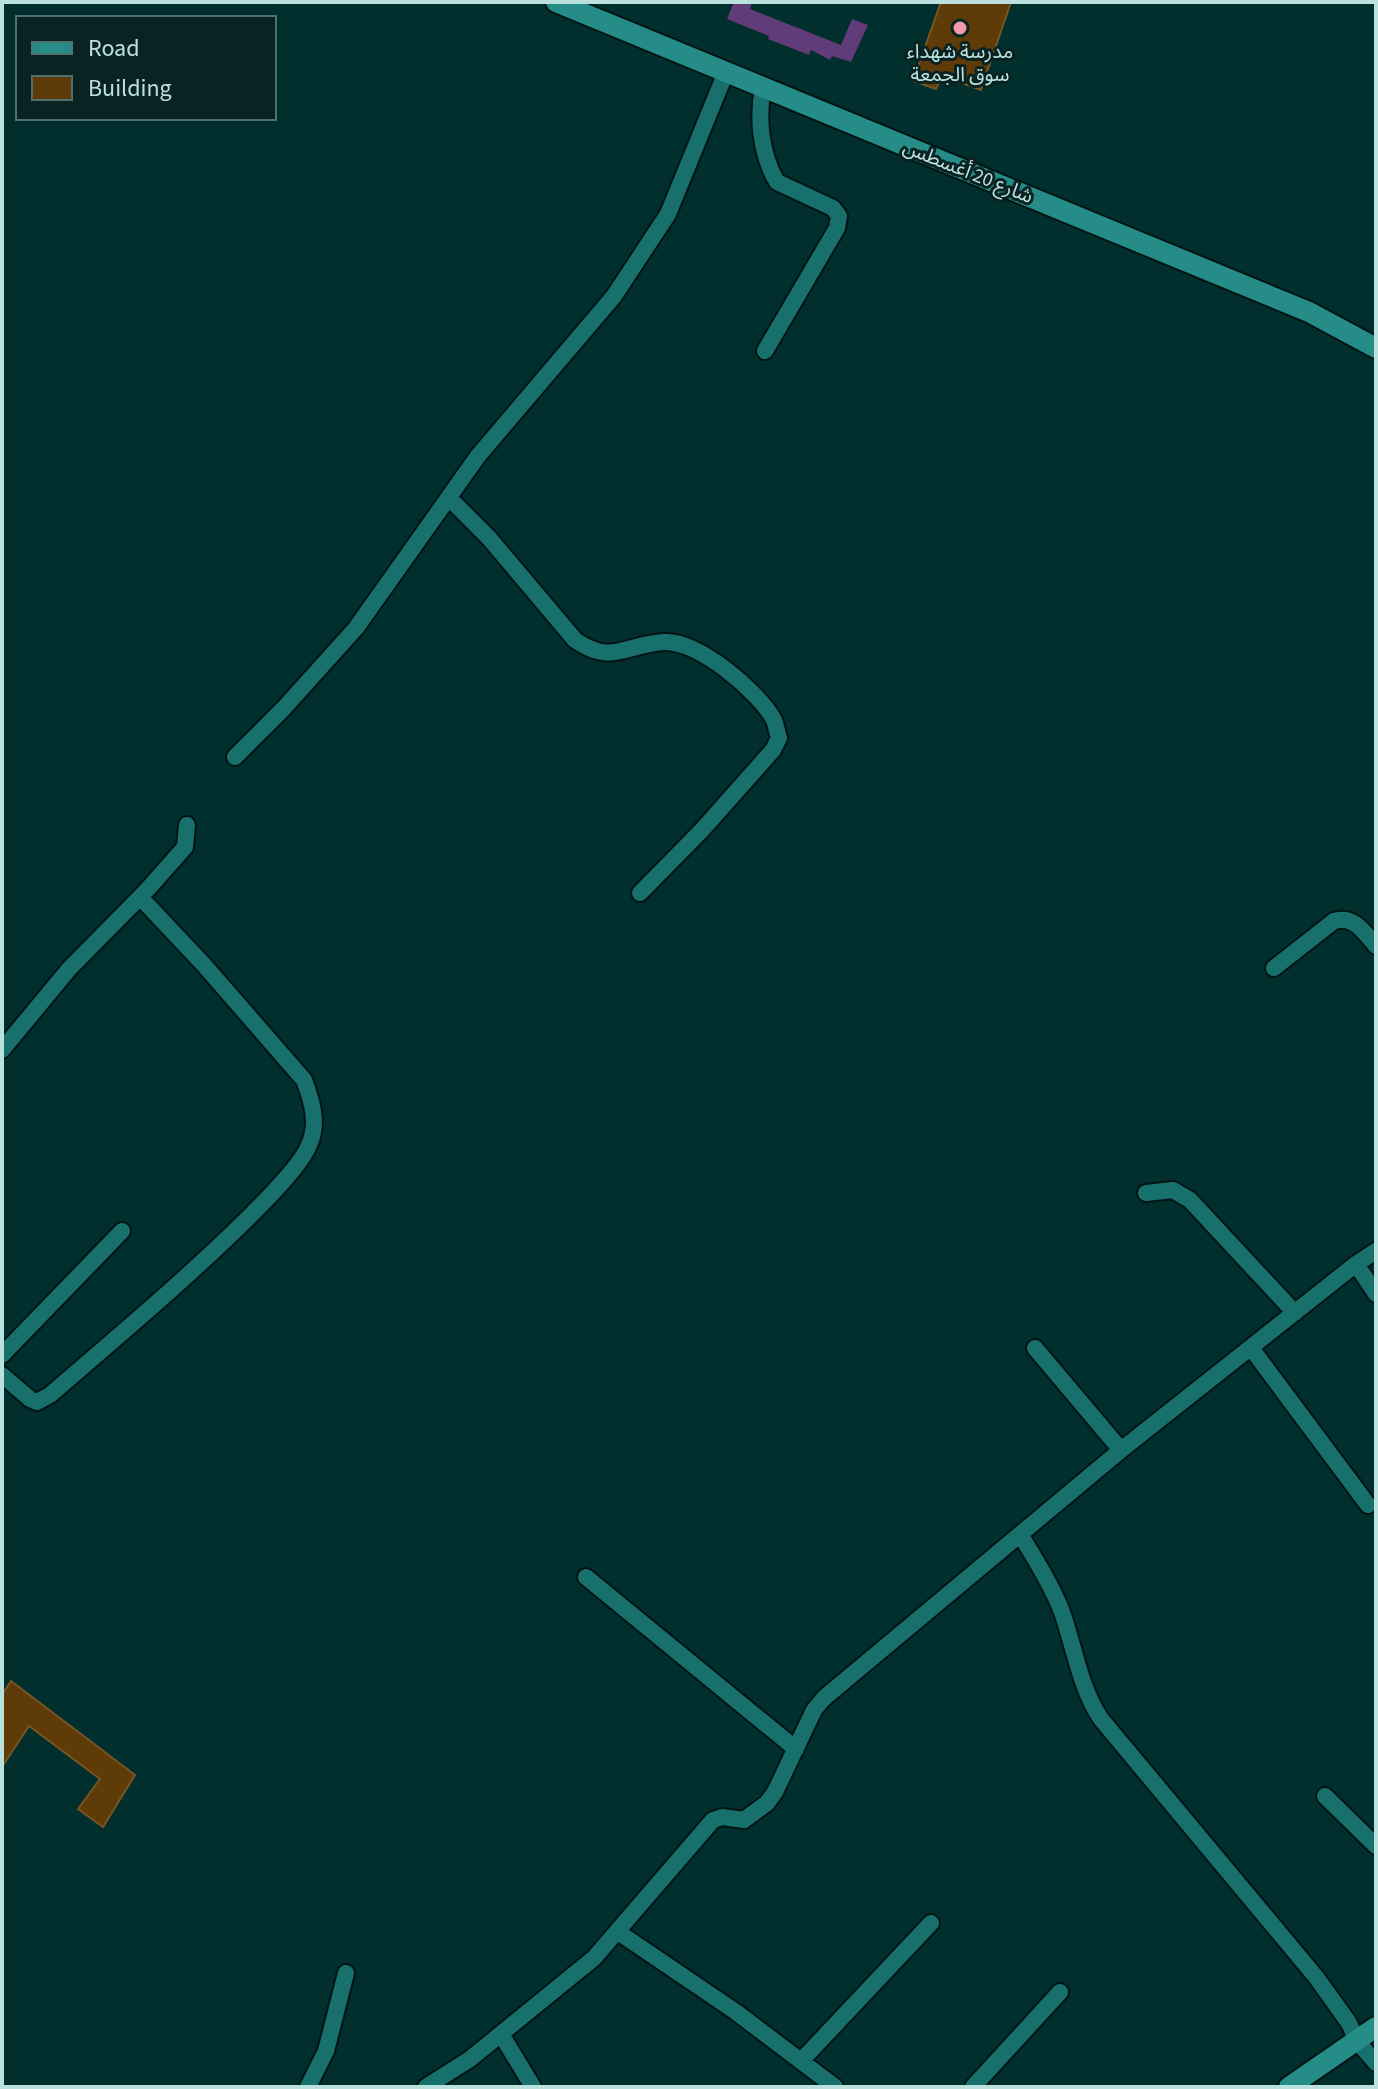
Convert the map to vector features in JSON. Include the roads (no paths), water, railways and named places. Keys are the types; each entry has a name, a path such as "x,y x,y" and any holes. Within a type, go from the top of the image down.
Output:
{"street":[{"name":"شارع 20 أغسطس","path":"556,2 1309,312 1376,348"},
{"path":"235,757 356,628 478,456 614,296 668,214 726,72"},
{"path":"763,88 759,108 765,153 772,174 777,182 833,208 839,216 837,228 765,351"},
{"path":"450,499 489,538 575,640 600,654 616,654 666,641 692,648 737,679 774,720 779,738 773,750 702,830 640,893"},
{"path":"2,1050 69,969 185,847 187,825"},
{"path":"2,1375 37,1402 50,1395 196,1269 269,1197 309,1147 315,1127 311,1099 304,1080 140,897"},
{"path":"1274,968 1334,921 1343,918 1352,920 1376,946"},
{"path":"1146,1193 1173,1190 1190,1200 1295,1313"},
{"path":"2,1355 122,1231"},
{"path":"426,2087 462,2064 594,1958 713,1820 722,1817 744,1820 767,1803 814,1710 824,1698 1121,1450 1376,1251"},
{"path":"1356,1264 1376,1294"},
{"path":"1035,1348 1121,1450"},
{"path":"1251,1348 1368,1505"},
{"path":"1020,1534 1061,1609 1090,1699 1101,1719 1325,1989 1349,2023 1357,2041 1376,2063"},
{"path":"586,1577 796,1749"},
{"path":"1325,1796 1376,1846"},
{"path":"801,2061 931,1923"},
{"path":"618,1932 696,1984 835,2087"},
{"path":"308,2087 326,2051 346,1973"},
{"path":"973,2087 1060,1992"},
{"path":"1289,2087 1376,2027"},
{"path":"501,2034 533,2087"}],"place":[{"name":"مدرسة شهداء سوق الجمعة","path":"960,28"}]}
